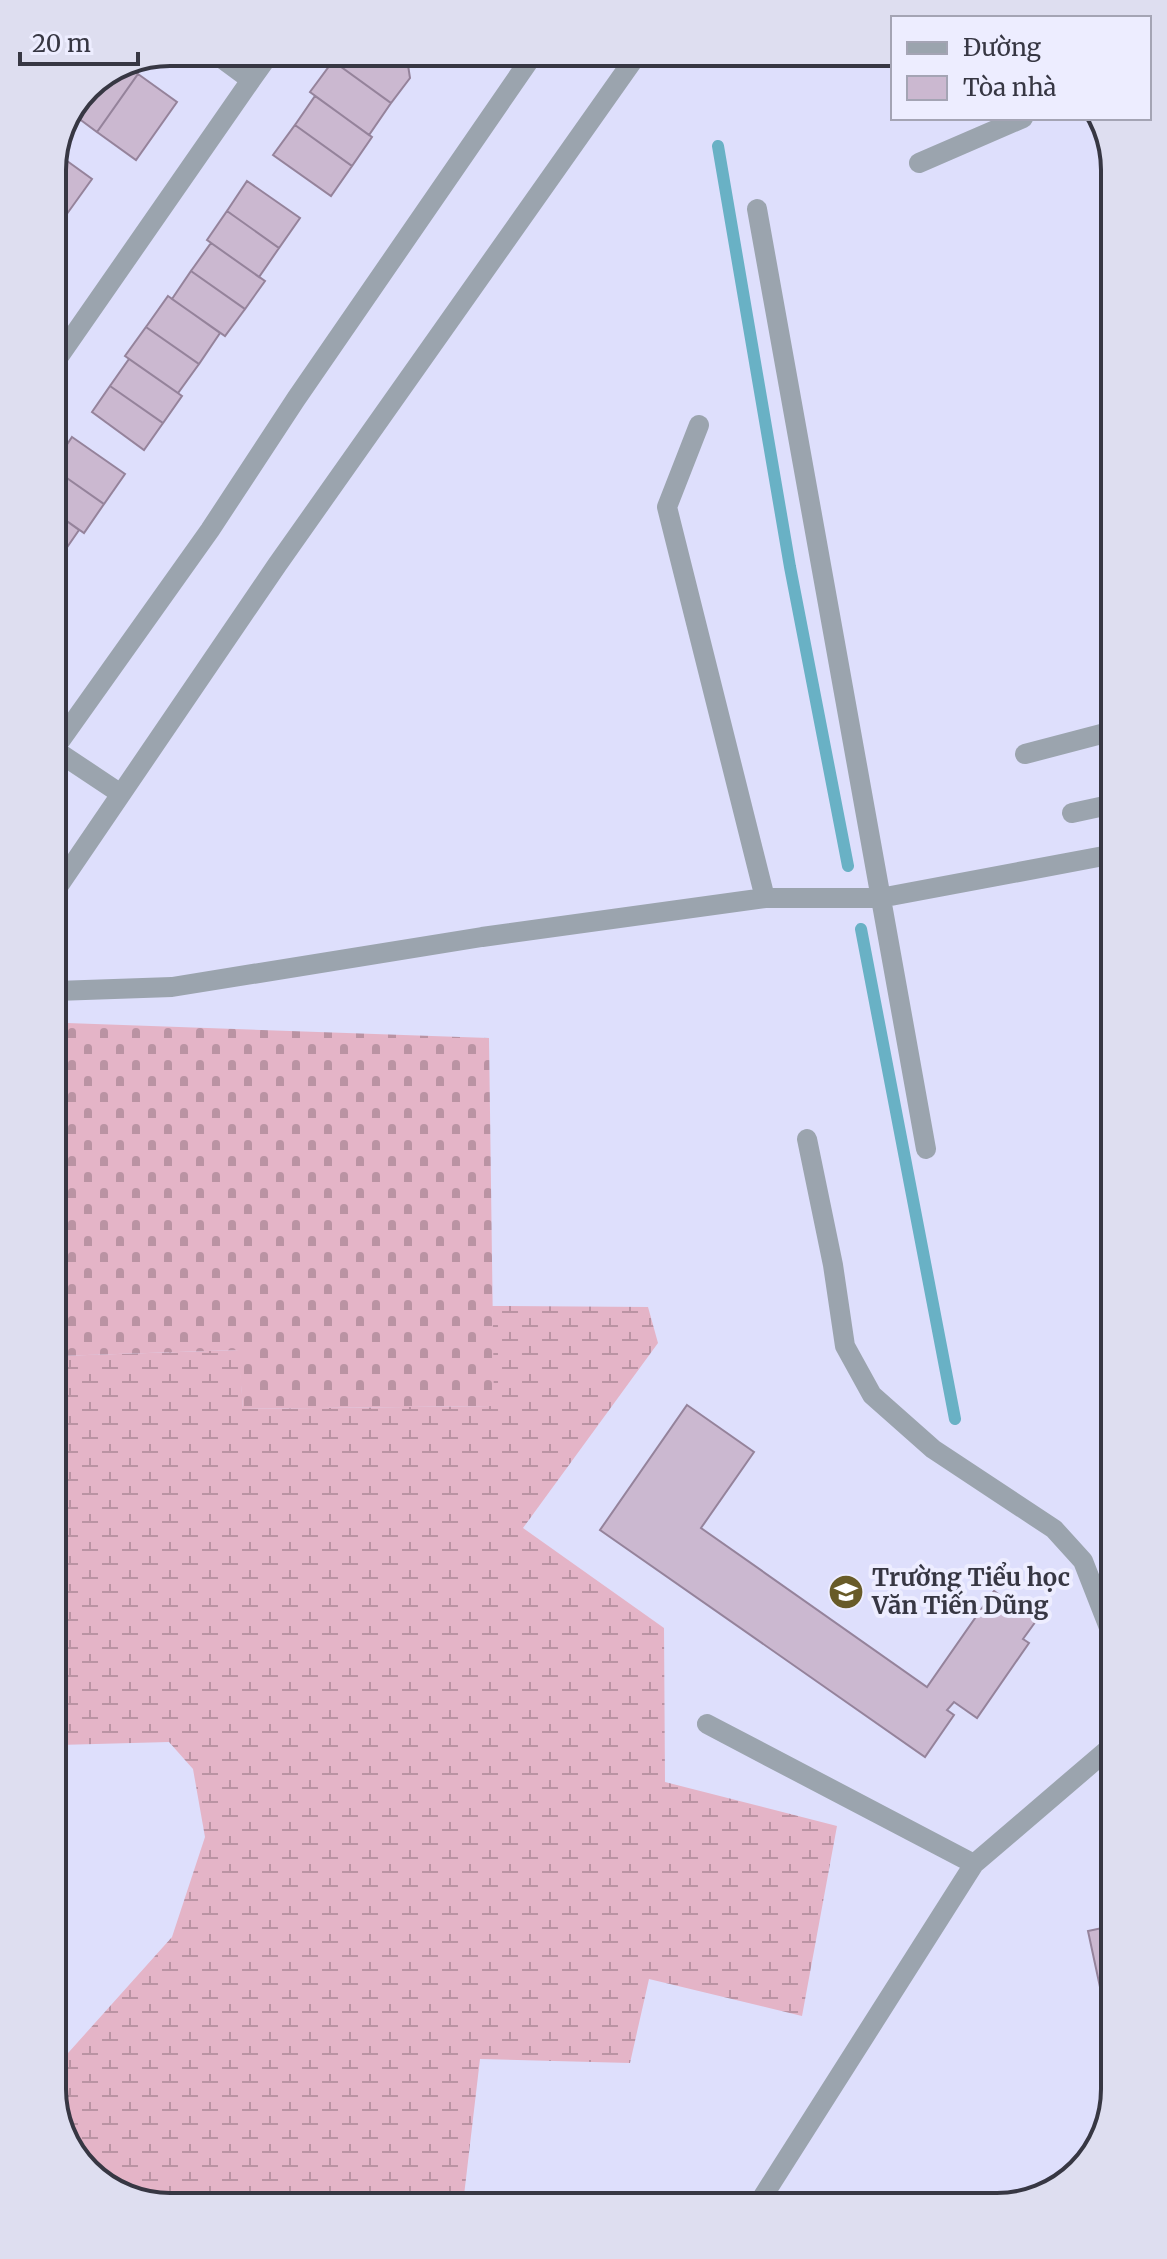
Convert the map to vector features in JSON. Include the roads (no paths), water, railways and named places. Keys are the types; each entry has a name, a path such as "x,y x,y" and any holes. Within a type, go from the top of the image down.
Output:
{"street":[{"path":"232,66 251,80"},
{"path":"66,346 261,66"},
{"path":"66,733 210,530 523,66"},
{"path":"66,875 277,565 629,66"},
{"path":"919,163 1018,120"},
{"path":"757,209 926,1149"},
{"path":"699,425 667,507 765,898"},
{"path":"1025,754 1101,734"},
{"path":"66,756 121,794"},
{"path":"1072,813 1101,807"},
{"path":"66,991 172,987 482,937 765,898 880,898 1101,857"},
{"path":"807,1139 833,1265 845,1346 872,1395 933,1449 1054,1529 1083,1561 1101,1607"},
{"path":"707,1724 974,1864"},
{"path":"765,2193 974,1864 1101,1755"}],"waterway":[{"path":"718,146 790,567 848,866"},
{"path":"861,929 955,1419"}],"place":[{"name":"Trường Tiểu học Văn Tiến Dũng","path":"846,1592"}]}
